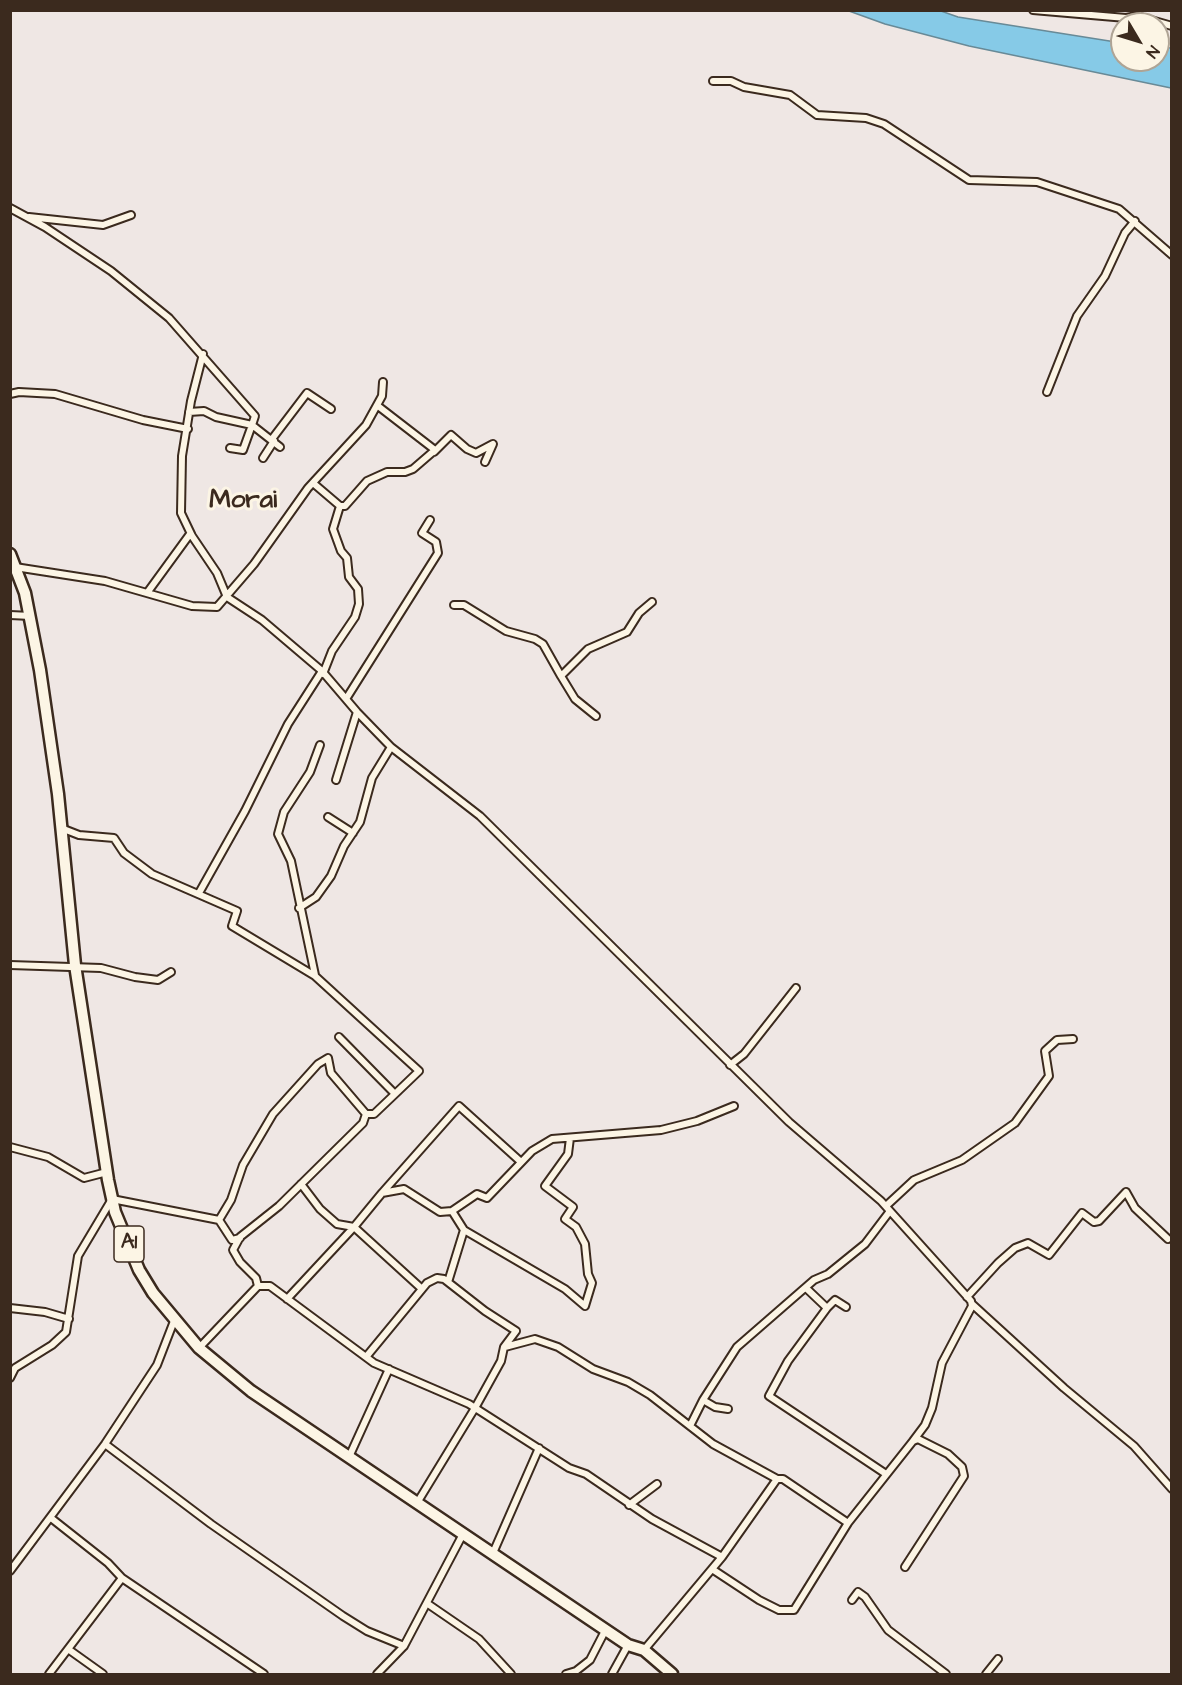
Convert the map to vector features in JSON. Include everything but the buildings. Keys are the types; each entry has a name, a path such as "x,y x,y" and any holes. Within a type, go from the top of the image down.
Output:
{"highway":[{"name":"A1","path":"10,554 31,616 61,828 75,966 107,1172 112,1199 139,1270 174,1321 199,1348 251,1390 628,1644 644,1650 666,1673"}],"street":[{"path":"1033,10 1126,18 1137,16 1172,26"},
{"path":"713,81 731,81 744,87 790,95 817,115 866,118 884,124 969,180 1037,182 1119,209 1135,221 1154,242 1172,255"},
{"path":"10,208 62,237 124,281 169,318 203,354 255,416 243,450 230,448"},
{"path":"26,216 103,225 132,215"},
{"path":"1047,392 1077,316 1105,276 1125,233 1135,221"},
{"path":"203,354 189,412 179,488 181,513 190,534 217,573 227,597 262,621 323,673 391,747 480,816 613,945 730,1065 806,1138 888,1208 972,1304 1064,1388 1134,1446 1172,1489"},
{"path":"15,567 105,580 147,593 211,608 217,607 313,483 356,438 378,406 383,382"},
{"path":"10,394 20,392 55,394 143,420 188,429"},
{"path":"262,458 307,393 331,409"},
{"path":"378,406 435,450"},
{"path":"189,412 204,411 216,417 252,425 280,447"},
{"path":"435,450 432,451 437,452 451,435 467,449 477,453 493,444 485,462"},
{"path":"313,483 340,506 345,506 367,481 387,472 405,472 413,469 435,450"},
{"path":"199,893 288,724 323,673 332,651 355,617 359,604 358,589 349,577 347,558 341,551 333,529 340,506"},
{"path":"346,699 438,553 436,542 422,533 430,520"},
{"path":"147,593 190,534"},
{"path":"561,676 588,649 627,632 639,613 652,602"},
{"path":"454,605 465,605 506,631 535,639 543,644 575,699 596,716"},
{"path":"10,615 31,616"},
{"path":"336,780 357,712"},
{"path":"315,976 291,861 278,834 284,812 310,772 320,745"},
{"path":"299,908 316,897 332,876 344,846 360,822 372,778 391,747"},
{"path":"328,817 353,833"},
{"path":"61,828 79,835 114,838 124,854 152,874 237,911 232,926 315,976 418,1071 374,1114 366,1114 331,1073 328,1058 318,1064 260,1132 243,1165 231,1200 219,1220"},
{"path":"10,965 75,966 158,980 171,972"},
{"path":"730,1065 744,1054 796,988"},
{"path":"339,1037 395,1094"},
{"path":"690,1426 737,1347 814,1280 828,1274 865,1244 888,1208 914,1180 962,1160 1015,1123 1049,1076 1045,1051 1057,1040 1073,1039"},
{"path":"287,1299 354,1227 459,1106 521,1162"},
{"path":"382,1192 404,1189 440,1212 452,1211 477,1194 487,1198 521,1162 552,1138 661,1130 697,1121 734,1106"},
{"path":"10,1378 15,1368 61,1339 66,1332 78,1256 112,1199 219,1220 232,1240 240,1237 279,1206 363,1123 366,1114"},
{"path":"452,1211 464,1230 565,1289 585,1306 592,1282 588,1274 585,1244 576,1227 565,1219 573,1207 545,1186 568,1154 570,1138"},
{"path":"10,1147 48,1157 84,1178 107,1172"},
{"path":"301,1184 320,1209 337,1224 354,1227 422,1289"},
{"path":"967,1297 1015,1248 1028,1243 1049,1255 1082,1214 1094,1222 1099,1221 1126,1192 1135,1208 1168,1239"},
{"path":"448,1282 464,1230"},
{"path":"240,1237 233,1250 240,1262 256,1278 258,1286"},
{"path":"366,1357 433,1278 448,1282 485,1311 516,1331 504,1347 501,1361 475,1408 417,1503"},
{"path":"199,1348 258,1286 270,1286 366,1357 475,1408 569,1468 586,1474 629,1505 722,1557"},
{"path":"806,1288 827,1308"},
{"path":"846,1307 835,1300 827,1308 788,1361 769,1396 886,1474"},
{"path":"712,1569 759,1600 779,1610 794,1610 848,1523 913,1441 932,1408 942,1363 972,1304"},
{"path":"10,1308 45,1312 69,1319"},
{"path":"10,1571 105,1444 157,1365 174,1321"},
{"path":"504,1347 535,1339 558,1347 593,1369 628,1382 650,1395 713,1444 777,1479 783,1479 848,1523"},
{"path":"349,1457 388,1369"},
{"path":"704,1400 715,1407 728,1409"},
{"path":"905,1567 964,1476 962,1467 948,1454 923,1441 913,1441"},
{"path":"105,1444 211,1524 343,1616 367,1631 404,1646"},
{"path":"493,1553 539,1448"},
{"path":"644,1650 722,1557 777,1479"},
{"path":"629,1505 657,1484"},
{"path":"51,1518 108,1563 122,1578 264,1674"},
{"path":"378,1674 404,1646 463,1534"},
{"path":"50,1674 122,1578"},
{"path":"852,1600 858,1592 865,1597 888,1630 946,1674"},
{"path":"428,1604 479,1639 511,1674"},
{"path":"566,1674 576,1671 590,1660 606,1629"},
{"path":"612,1674 628,1644"},
{"path":"68,1649 104,1674"},
{"path":"986,1674 998,1659"},
{"path":"249,1674 254,1668"}],"water":[{"path":"849,11 941,11 958,17 1110,41 1110,72 1170,72 1171,48 1171,88 969,46 885,24"}],"district":[{"name":"Morai","path":"243,502"}]}
